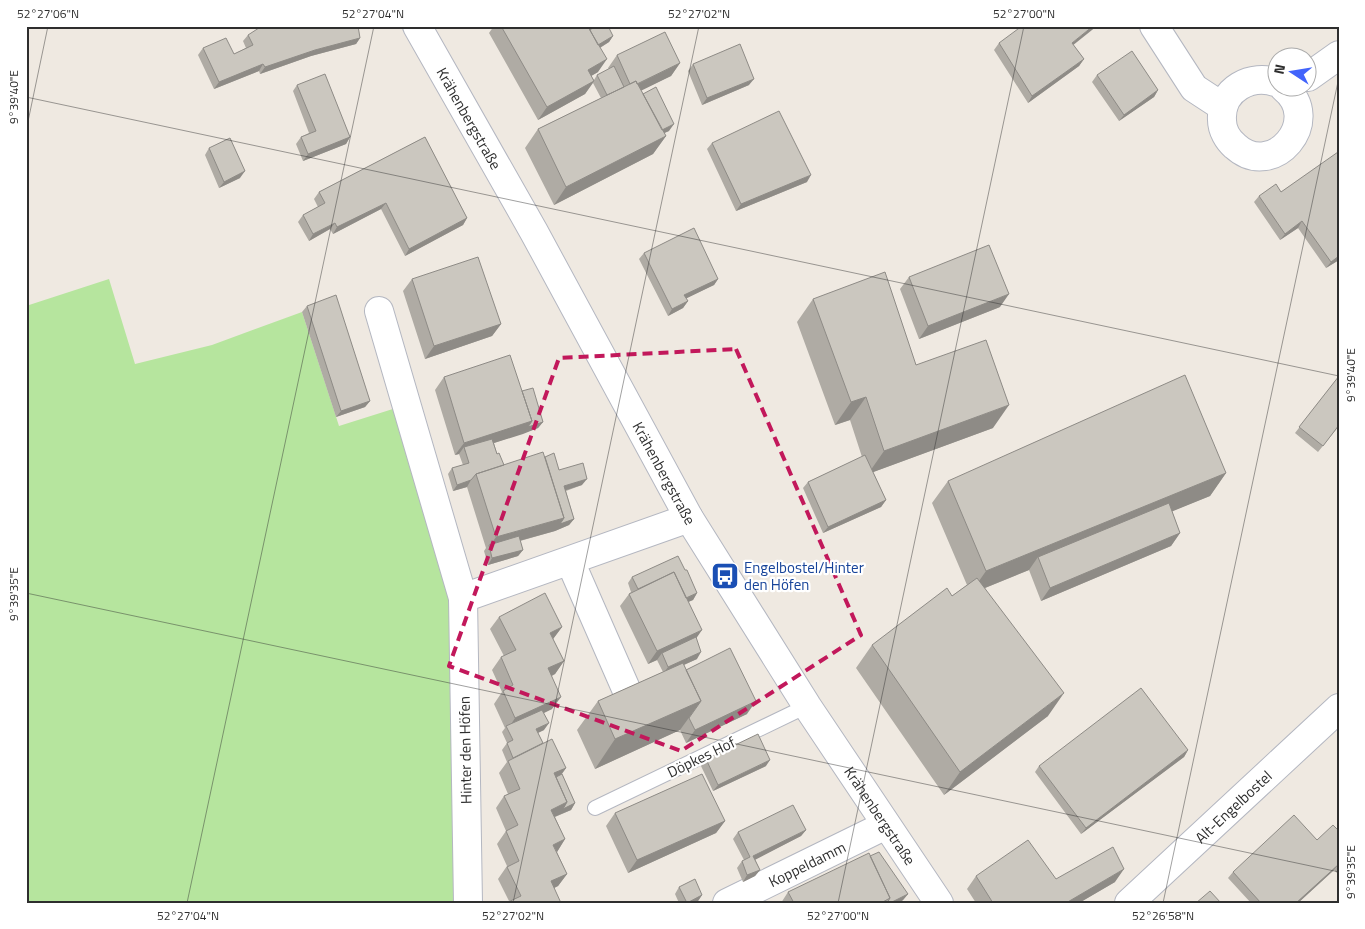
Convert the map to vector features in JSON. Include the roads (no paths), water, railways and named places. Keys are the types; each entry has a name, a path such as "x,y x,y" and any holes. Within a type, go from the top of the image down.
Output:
{"street":[{"name":"Krähenbergstraße","path":"417,26 534,232 689,518 807,706 939,903"},
{"path":"1154,26 1194,88 1223,107"},
{"path":"1318,68 1339,55"},
{"path":"1268,80 1257,79 1245,82 1228,96 1223,107 1224,131 1230,142 1240,150 1251,155 1264,156 1275,153 1286,146 1298,126 1298,113 1294,98"},
{"name":"Hinter den Höfen","path":"379,311 463,598 468,903"},
{"path":"463,598 689,518"},
{"path":"570,561 630,698"},
{"name":"Alt-Engelbostel","path":"1128,903 1339,708"},
{"name":"Koppeldamm","path":"727,903 886,825"}],"lane":[{"name":"Döpkes Hof","path":"595,808 807,706"}],"place":[{"name":"Engelbostel/Hinter den Höfen","path":"725,576"}]}
